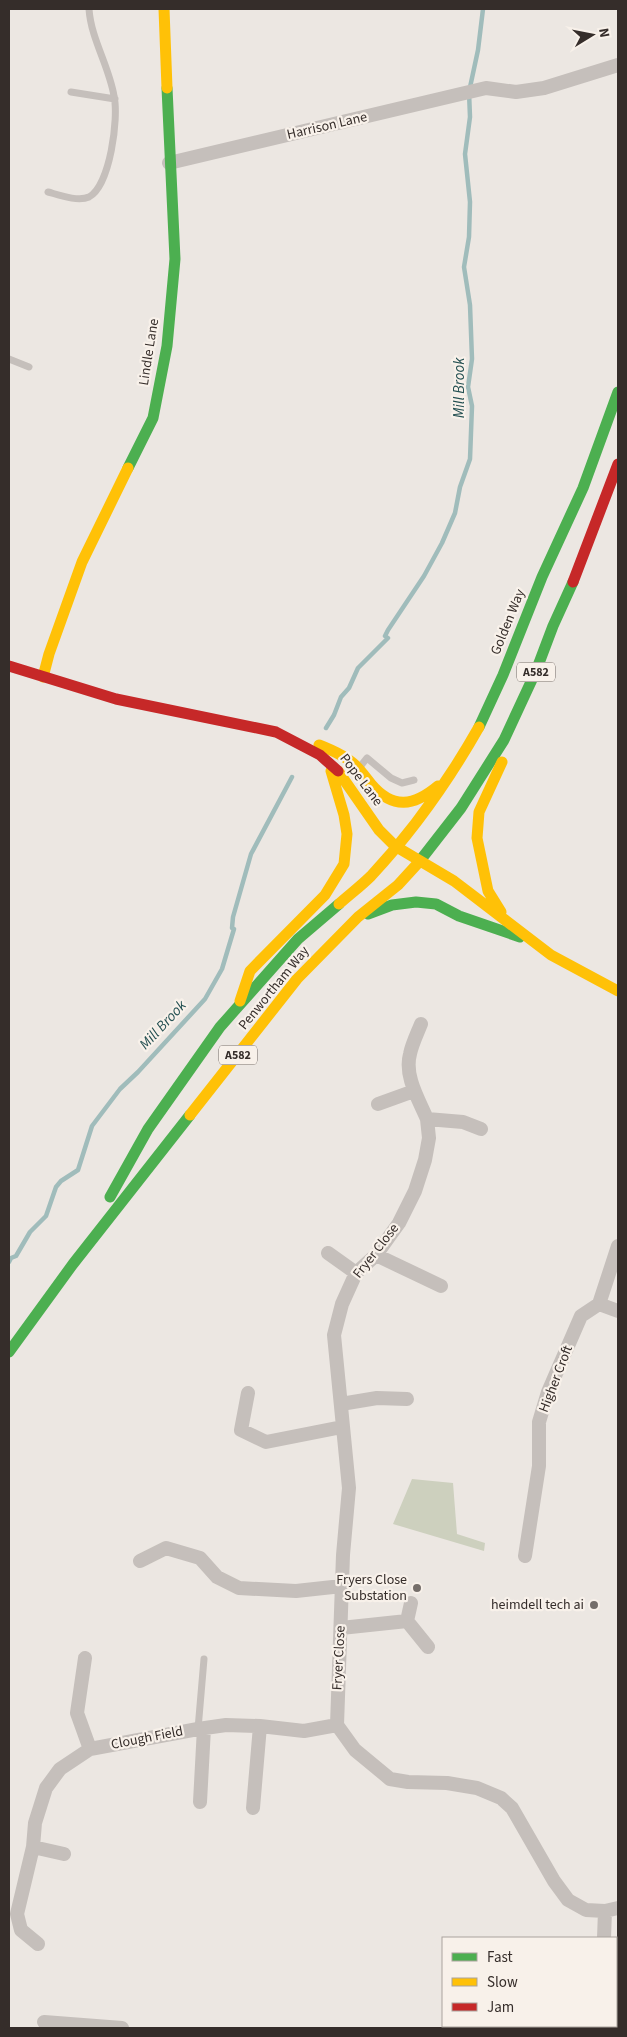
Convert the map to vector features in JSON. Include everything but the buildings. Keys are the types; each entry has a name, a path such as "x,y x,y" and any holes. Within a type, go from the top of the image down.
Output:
{"main road":[{"name":"Lindle Lane","path":"43,677 49,654 82,562 153,418 167,346 175,259 169,163 164,9"},
{"name":"Golden Way","path":"395,846 416,823 449,777 478,728 503,675 542,577 582,488 618,392"},
{"name":"A582","path":"419,862 461,808 504,740 536,671 553,626 572,585 618,464"},
{"path":"506,919 488,891 477,838 479,812 491,783 538,690 548,660 553,626"},
{"name":"Pope Lane","path":"9,666 116,699 257,726 276,732 296,742 320,755 338,771 379,830 395,846 454,882 506,919 550,955 618,991"},
{"path":"296,742 317,744 331,750 359,768 372,786 389,800 402,804 417,801 449,777"},
{"path":"238,1007 250,971 325,895 344,864 347,834 342,807 328,762"},
{"name":"Penwortham Way","path":"73,1264 148,1129 220,1027 298,939 370,877 395,846"},
{"name":"Penwortham Way","path":"9,1352 73,1264 297,980 358,918 398,886 419,862"},
{"path":"358,918 392,905 416,902 436,904 460,916 531,940"}],"street":[{"name":"Harrison Lane","path":"169,163 486,88 516,92 544,88 618,65"},
{"path":"421,1024 409,1056 410,1074 414,1091 427,1119 462,1122 482,1129"},
{"path":"378,1104 414,1091"},
{"name":"Fryer Close","path":"337,1724 342,1586 349,1488 336,1371 334,1335 342,1304 356,1273 376,1255 399,1222 415,1191 425,1160 428,1138 427,1119"},
{"path":"618,1246 599,1304 618,1311"},
{"path":"328,1253 356,1273"},
{"path":"376,1255 441,1286"},
{"name":"Higher Croft","path":"524,1556 539,1466 540,1422 548,1392 581,1316 599,1304"},
{"path":"248,1393 240,1430 266,1442 342,1427"},
{"path":"341,1404 377,1398 407,1399"},
{"path":"140,1561 166,1548 200,1558 217,1577 239,1588 296,1591 342,1586"},
{"path":"407,1622 411,1603"},
{"path":"341,1628 407,1622"},
{"path":"407,1622 428,1647"},
{"path":"85,1658 77,1713 90,1749"},
{"path":"337,1724 355,1750 390,1778 408,1782 447,1783 477,1788 501,1798 512,1808 554,1881 568,1900 586,1910 611,1909 604,1937"},
{"name":"Clough Field","path":"38,1944 21,1930 17,1914 33,1847 35,1823 46,1788 60,1769 90,1749 201,1728 226,1725 260,1726 304,1731 337,1724"},
{"path":"253,1808 260,1726"},
{"name":"Clough Field","path":"200,1802 201,1728"},
{"path":"33,1847 64,1854"},
{"path":"44,2022 122,2028"}],"lane":[{"path":"48,192 80,199 89,197 97,190 110,155 115,121 115,99 110,76 90,26 89,9"},
{"path":"71,92 115,99"},
{"path":"9,359 29,367"},
{"path":"359,768 367,758 391,778 402,782 414,780"},
{"path":"201,1728 204,1659"}],"green space":[{"path":"412,1479 453,1483 457,1534 485,1543 484,1551 393,1524"}],"waterway":[{"name":"Mill Brook","path":"326,728 358,668 388,638 385,636 388,630 424,576 442,543 455,513 460,487 470,459 472,406 468,387 472,359 470,305 464,267 469,237 470,202 465,154 470,117 469,92 478,50 483,9"},
{"name":"Mill Brook","path":"9,1262 11,1258 16,1256 30,1232 46,1216 56,1187 61,1181 78,1170 92,1126 120,1089 205,999 222,969 234,929 232,928 233,917 251,854 292,777"}],"traffic: fast":[{"path":"128,468 153,418 167,346 175,259 167,88"},
{"path":"479,727 503,675 542,577 583,488 618,392"},
{"path":"419,862 461,808 504,740 536,671 553,626 573,582"},
{"path":"368,914 392,905 416,902 436,904 459,916 520,937"},
{"path":"110,1197 148,1129 220,1027 298,939 339,904"},
{"path":"9,1352 73,1264 190,1115"}],"traffic: slow":[{"path":"164,9 167,88"},
{"path":"43,677 49,654 82,562 128,468"},
{"path":"339,904 371,876 416,823 443,786 479,727"},
{"path":"319,745 348,759 387,798 404,802 412,801 429,793 438,786"},
{"path":"501,912 488,891 477,838 479,812 502,762"},
{"path":"240,1001 250,971 325,895 344,864 347,834 344,815 331,771"},
{"path":"338,771 379,830 395,846 454,881 551,955 618,991"},
{"path":"190,1115 297,979 358,917 398,885 419,862"}],"traffic: jam":[{"path":"573,582 618,464"},
{"path":"9,666 116,699 276,732 320,755 338,771"}],"place":[{"name":"Fryers Close Substation","path":"417,1588"},
{"name":"heimdell tech ai","path":"594,1605"}]}
